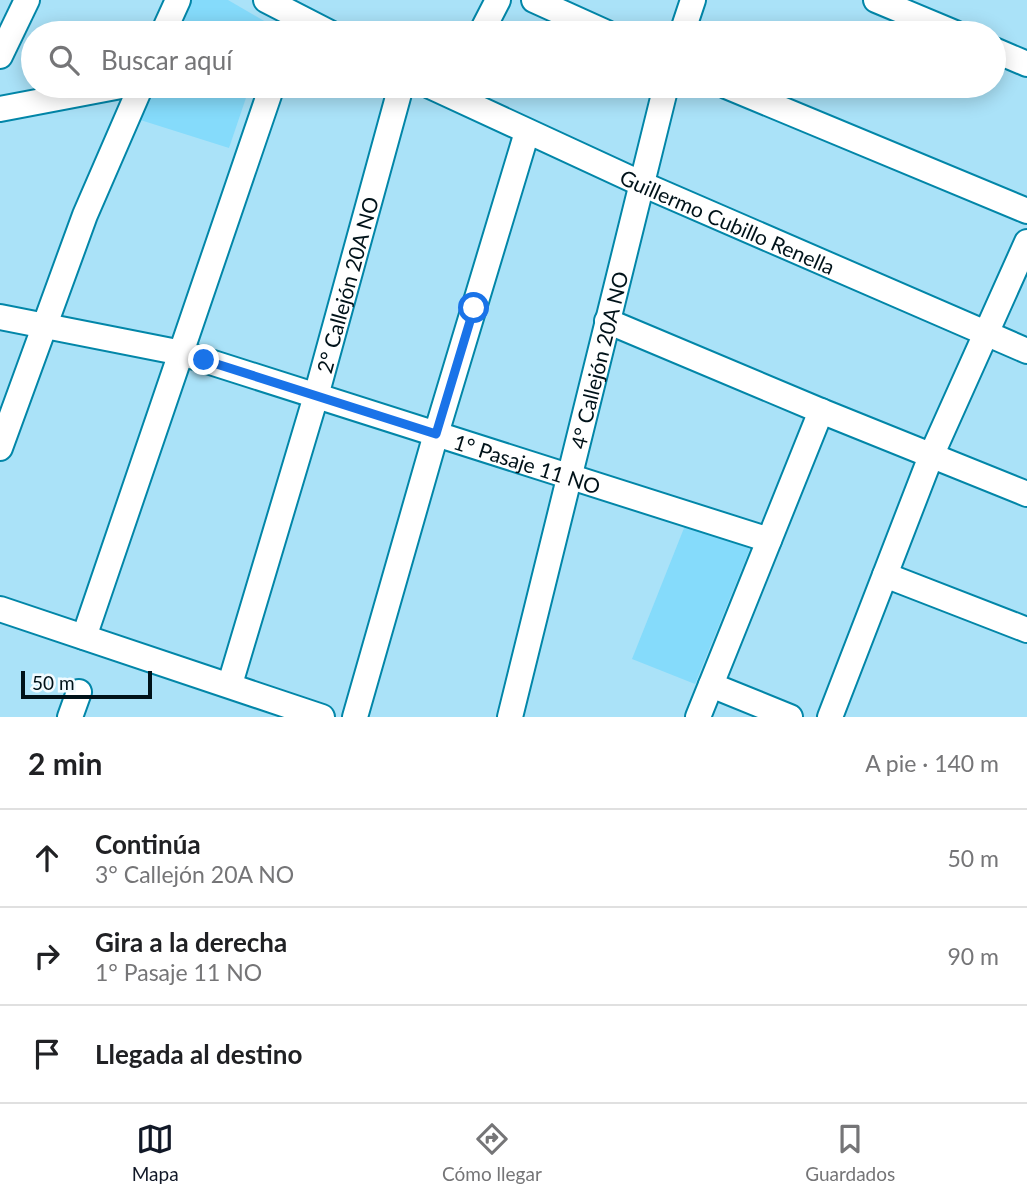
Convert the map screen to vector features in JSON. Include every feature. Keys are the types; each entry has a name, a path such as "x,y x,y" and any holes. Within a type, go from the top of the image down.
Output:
{"street":[{"path":"0,55 27,0"},
{"path":"168,21 178,0"},
{"path":"267,0 290,21"},
{"path":"487,21 498,0"},
{"path":"534,0 580,21"},
{"path":"686,21 693,0"},
{"path":"876,0 926,21"},
{"path":"1006,55 1027,64"},
{"path":"0,110 60,98"},
{"path":"0,448 85,215 136,98"},
{"path":"83,638 268,98"},
{"name":"2° Callejón 20A NO","path":"229,684 316,396 398,98"},
{"name":"Guillermo Cubillo Renella","path":"462,98 527,132 642,184 1027,351"},
{"name":"4° Callejón 20A NO","path":"510,717 663,98"},
{"path":"755,98 1027,211"},
{"path":"355,717 436,434 527,132"},
{"path":"830,717 931,456 1027,242"},
{"name":"1° Pasaje 11 NO","path":"0,317 182,353 769,540"},
{"path":"607,321 1027,494"},
{"path":"698,717 821,411"},
{"path":"885,575 1027,630"},
{"path":"0,609 322,717"},
{"path":"711,685 790,717"},
{"path":"70,717 79,692"}],"shaded area":[{"path":"186,0 228,0 264,21 177,21"},
{"path":"143,98 246,98 229,148 134,118"},
{"path":"686,523 750,549 695,684 632,659"}],"route":[{"path":"204,360 436,434 474,308"}]}
